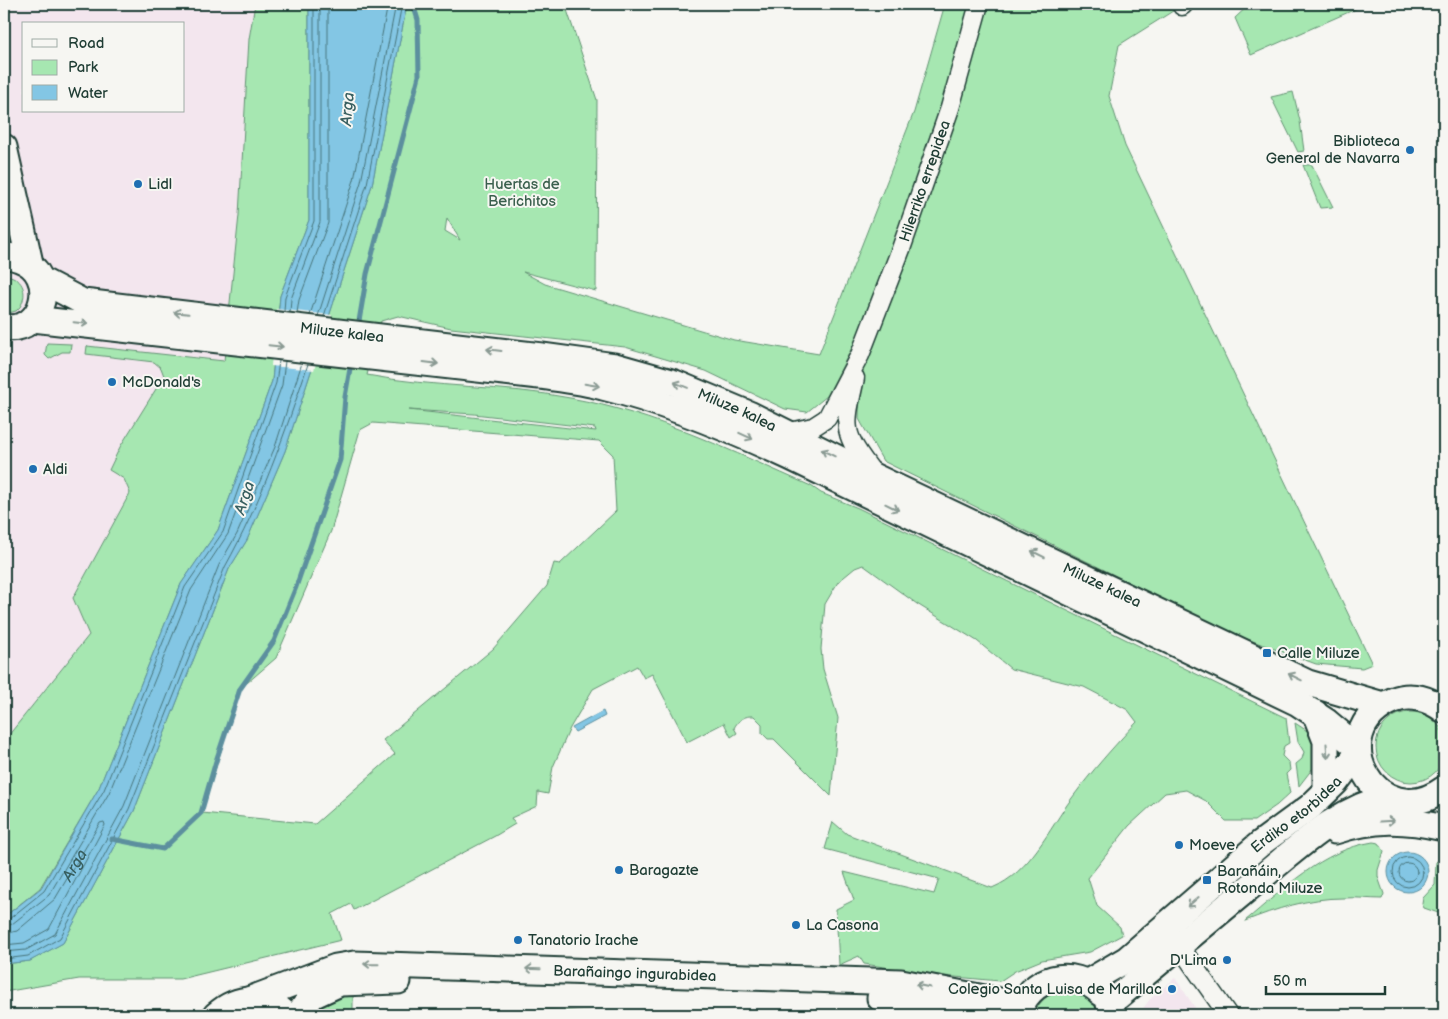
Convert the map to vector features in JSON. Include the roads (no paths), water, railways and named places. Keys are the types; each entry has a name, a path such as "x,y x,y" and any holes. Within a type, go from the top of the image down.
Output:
{"main road":[{"path":"4,147 43,301 33,319 26,324 13,329 4,327"},
{"name":"Miluze kalea","path":"4,257 8,255 83,302 228,329"},
{"name":"Miluze kalea","path":"33,319 228,329 382,347 615,366 675,383 749,414 875,477 1308,683 1383,705"},
{"name":"Miluze kalea","path":"382,347 602,386 662,404 732,430 1289,698 1315,713 1358,750"},
{"path":"1438,700 1398,698 1383,705 1372,714 1364,725 1358,750 1361,766 1367,779 1377,790 1389,797 1406,801 1423,800 1444,789"},
{"path":"1315,713 1326,741 1326,791"},
{"name":"Erdiko etorbidea","path":"1088,982 1127,959 1260,843 1310,807 1326,791 1358,750"},
{"name":"Erdiko etorbidea","path":"1110,1010 1178,944 1325,825 1371,801 1389,797"},
{"path":"1423,800 1444,814"},
{"path":"1306,841 1348,827 1378,821 1414,822 1444,828"},
{"name":"Barañaingo ingurabidea","path":"216,1015 237,1001 251,999 336,967 354,964 901,982 1000,1001 1020,1009"},
{"path":"1020,1009 1032,990 1044,981 1059,977 1074,977 1088,982 1100,992 1110,1010"},
{"name":"Barañaingo ingurabidea","path":"298,1015 312,996 326,988 340,983 368,981 899,999 973,1015"},
{"path":"251,999 275,1006 286,1015"}],"street":[{"name":"Hilerriko errepidea","path":"786,433 813,427 827,418 860,355 901,249 950,108 979,4"},
{"name":"Hilerriko errepidea","path":"860,355 846,424 849,438 875,477"},
{"path":"1178,944 1228,1015"}],"water":[{"name":"Arga","path":"309,4 407,4 372,185 285,451 247,540 229,569 134,811 63,943 30,961 4,964 4,917 41,888 99,788 181,584 218,530 272,381 280,296 309,220"},
{"path":"603,711 605,716 575,732 572,728"},
{"path":"1412,852 1419,855 1425,861 1428,872 1427,880 1419,889 1412,892 1404,892 1397,889 1389,880 1388,868 1391,861 1400,853"}],"waterway":[{"path":"358,327 367,274 419,76 418,20 413,4"},
{"path":"112,839 163,849 201,813 240,689 274,641 296,587 340,460 345,397 351,363"}],"place":[{"name":"Biblioteca General de Navarra","path":"1410,150"},
{"name":"Lidl","path":"138,184"},
{"name":"McDonald's","path":"112,382"},
{"name":"Aldi","path":"33,469"},
{"name":"Calle Miluze","path":"1267,653"},
{"name":"Moeve","path":"1179,845"},
{"name":"Baragazte","path":"619,870"},
{"name":"Barañáin, Rotonda Miluze","path":"1207,880"},
{"name":"La Casona","path":"796,925"},
{"name":"Tanatorio Irache","path":"518,940"},
{"name":"D'Lima","path":"1227,960"},
{"name":"Colegio Santa Luisa de Marillac","path":"1172,989"}],"park label":[{"name":"Huertas de Berichitos","path":"522,192"}]}
